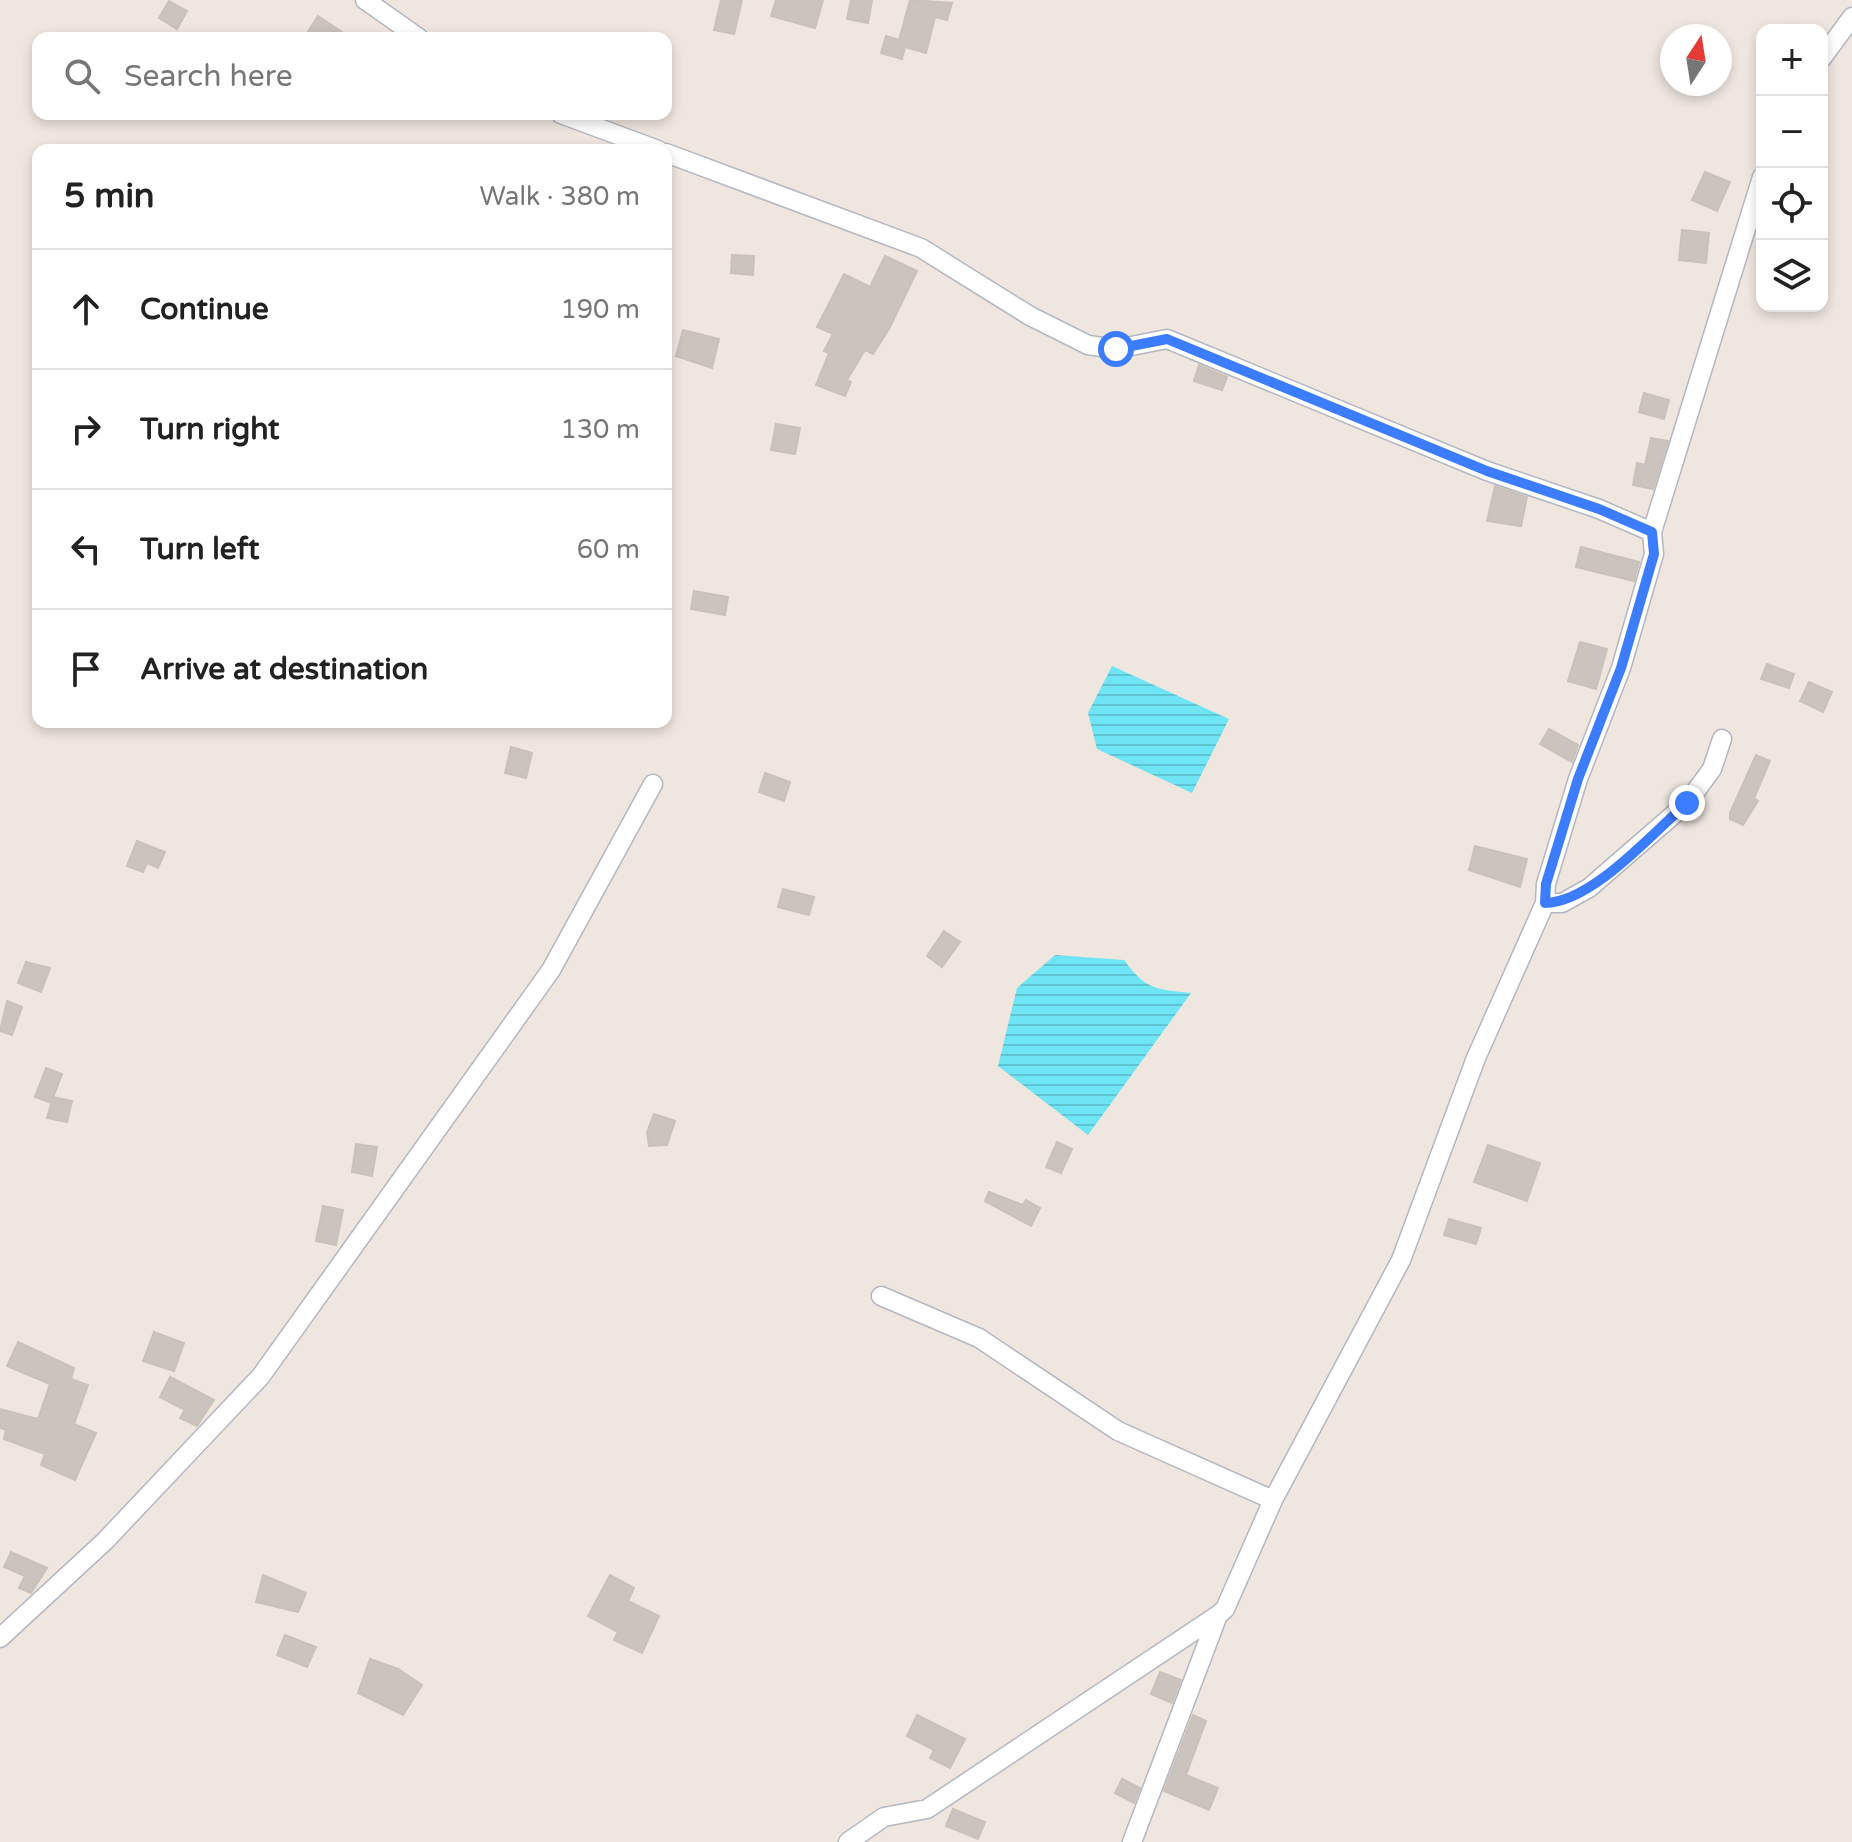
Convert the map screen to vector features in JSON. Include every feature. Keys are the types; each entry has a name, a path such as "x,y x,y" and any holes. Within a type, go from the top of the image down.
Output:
{"street":[{"path":"365,0 410,32"},
{"path":"1828,50 1852,17"},
{"path":"577,120 642,144"},
{"path":"672,155 921,248 1030,316 1088,345 1116,349 1167,339 1487,471 1599,509 1652,532"},
{"path":"848,1842 884,1817 927,1809 1225,1609 1273,1500 1401,1260 1476,1058 1545,903 1546,884 1578,779 1621,668 1654,554 1652,532 1756,196"},
{"path":"1545,903 1562,903 1589,888 1687,803 1712,769 1722,739"},
{"path":"0,1638 105,1541 261,1376 551,970 653,784"},
{"path":"881,1296 979,1338 1118,1431 1273,1500"},
{"path":"1132,1842 1218,1615"}],"water":[{"path":"1112,666 1229,719 1192,793 1097,749 1088,713"},
{"path":"1055,955 1124,960 1145,983 1191,993 1088,1135 998,1066 1017,988"}],"building":[{"path":"721,0 742,0 734,34 714,30"},
{"path":"776,0 823,0 815,28 771,16"},
{"path":"851,0 872,0 868,23 847,19"},
{"path":"910,0 952,3 947,20 935,17 926,53 905,47 902,59 881,53 886,36 899,40"},
{"path":"169,1 187,11 177,29 159,18"},
{"path":"318,16 342,32 308,32"},
{"path":"1705,172 1730,182 1717,211 1692,200"},
{"path":"1682,230 1709,233 1706,263 1679,260"},
{"path":"732,255 754,256 753,275 731,273"},
{"path":"885,256 917,271 889,329 873,354 865,350 847,380 851,382 845,396 816,385 829,353 824,351 833,334 817,327 844,274 870,287"},
{"path":"683,330 719,339 712,368 676,356"},
{"path":"1199,365 1227,377 1222,390 1194,381"},
{"path":"1644,393 1669,400 1664,419 1639,412"},
{"path":"776,424 800,428 795,454 771,450"},
{"path":"1651,438 1668,441 1653,489 1633,485 1637,463 1645,465"},
{"path":"1495,486 1527,497 1521,526 1487,521"},
{"path":"1581,547 1639,562 1634,581 1576,567"},
{"path":"694,591 728,597 725,615 691,609"},
{"path":"1580,642 1607,649 1596,689 1568,681"},
{"path":"1767,664 1794,674 1789,688 1761,679"},
{"path":"1809,682 1832,692 1823,712 1800,701"},
{"path":"1549,729 1578,745 1572,762 1540,744"},
{"path":"511,747 532,753 526,778 505,773"},
{"path":"1756,755 1770,761 1754,798 1758,801 1743,825 1730,819 1730,813"},
{"path":"765,773 790,782 784,801 759,792"},
{"path":"137,841 165,852 158,868 147,863 143,872 127,866"},
{"path":"1475,846 1527,859 1520,887 1469,870"},
{"path":"783,889 814,897 809,915 778,907"},
{"path":"944,931 960,942 942,967 927,956"},
{"path":"26,962 50,968 41,992 18,983"},
{"path":"7,1001 22,1007 12,1035 0,1031"},
{"path":"46,1068 62,1074 51,1103 35,1097"},
{"path":"53,1097 72,1101 67,1122 47,1118"},
{"path":"654,1114 675,1121 667,1145 649,1146 647,1132"},
{"path":"1057,1142 1072,1149 1061,1173 1046,1167"},
{"path":"356,1144 377,1147 372,1176 352,1172"},
{"path":"1488,1145 1540,1163 1527,1201 1474,1182"},
{"path":"989,1192 1023,1205 1026,1200 1040,1208 1031,1226 985,1201"},
{"path":"323,1206 343,1210 336,1245 316,1241"},
{"path":"1449,1219 1481,1228 1476,1244 1444,1235"},
{"path":"154,1332 184,1343 174,1371 143,1361"},
{"path":"18,1342 74,1368 71,1379 88,1385 74,1424 96,1433 75,1480 41,1465 45,1454 4,1439 6,1430 0,1428 0,1409 38,1419 50,1384 7,1366"},
{"path":"170,1377 214,1400 197,1426 180,1418 185,1410 160,1397"},
{"path":"11,1552 47,1568 31,1593 19,1588 25,1576 4,1567"},
{"path":"263,1575 306,1593 298,1612 256,1602"},
{"path":"610,1575 634,1588 628,1601 659,1616 642,1653 614,1640 618,1632 588,1616"},
{"path":"285,1635 316,1647 307,1667 277,1655"},
{"path":"370,1659 398,1669 422,1685 403,1715 358,1693"},
{"path":"1160,1672 1181,1680 1172,1703 1151,1694"},
{"path":"917,1715 965,1739 950,1768 930,1758 934,1750 907,1736"},
{"path":"1193,1715 1206,1721 1186,1775 1218,1788 1209,1810 1164,1791"},
{"path":"1122,1779 1140,1788 1134,1803 1115,1793"},
{"path":"953,1809 985,1822 978,1839 946,1826"}],"route":[{"path":"1116,349 1167,339 1487,471 1599,509 1652,532 1654,554 1621,668 1578,779 1546,884 1545,903 1562,903 1589,888 1687,803"}]}
